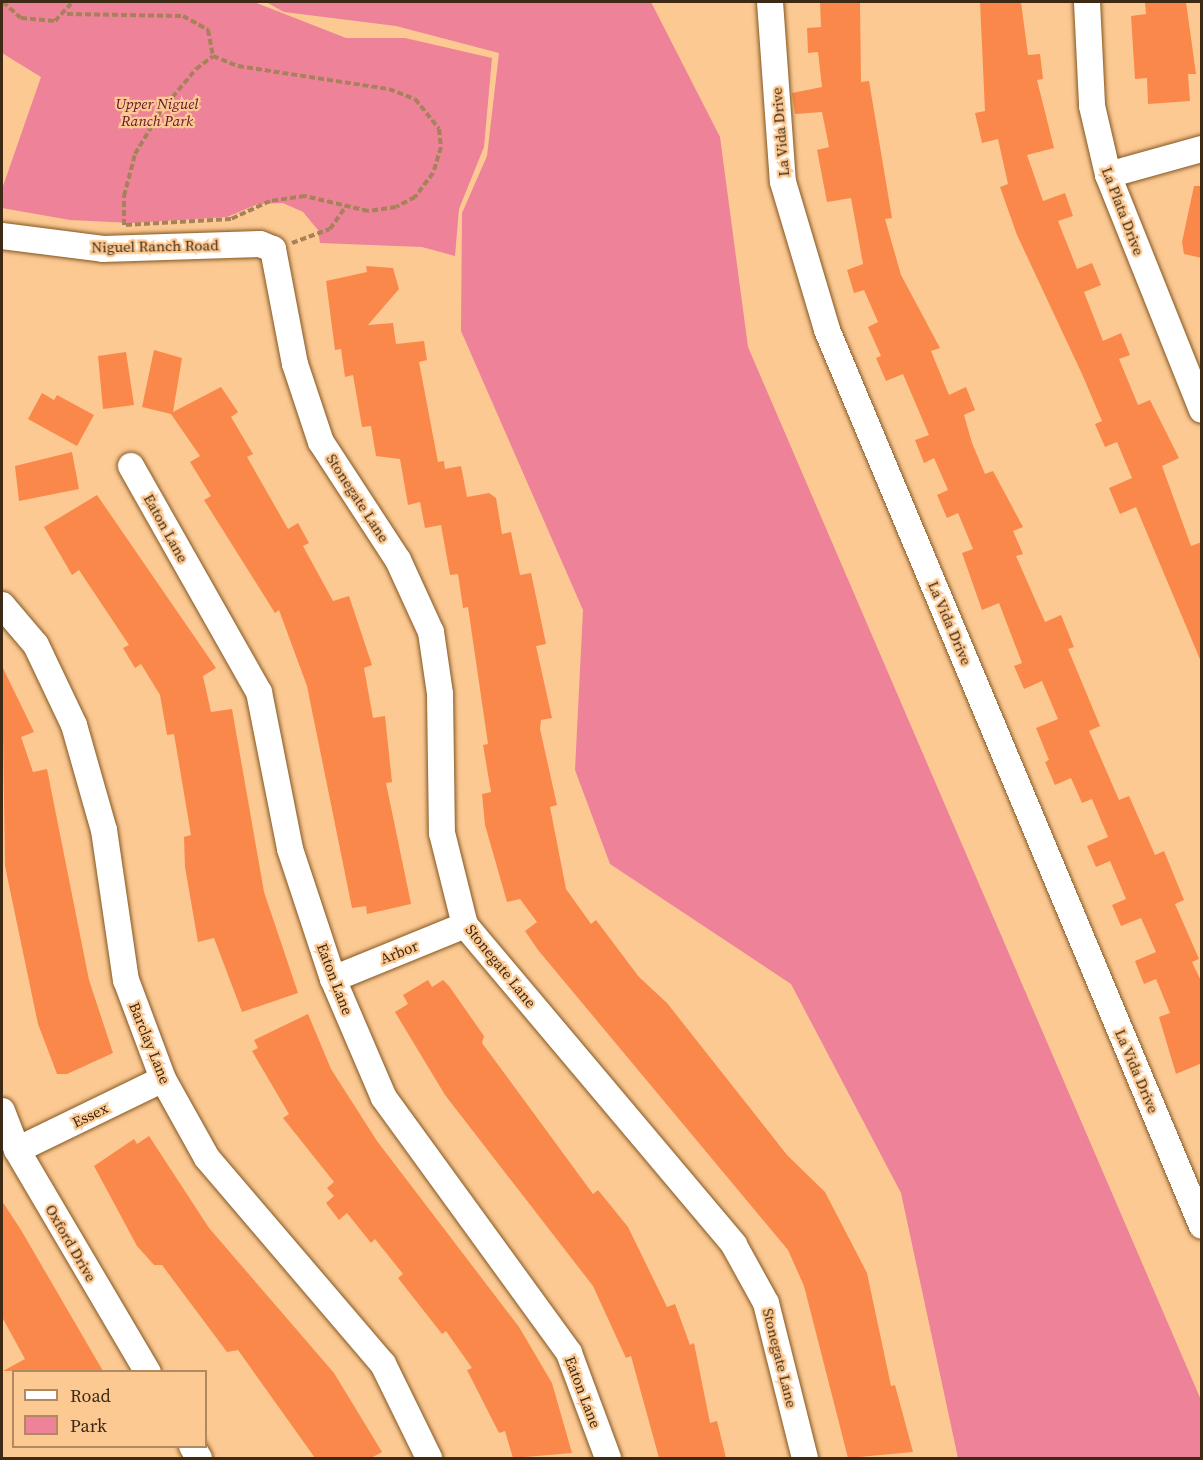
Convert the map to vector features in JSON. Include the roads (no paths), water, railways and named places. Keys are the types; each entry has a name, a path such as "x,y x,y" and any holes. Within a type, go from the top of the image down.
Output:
{"street":[{"name":"La Vida Drive","path":"770,2 783,182 827,330 1202,1226"},
{"name":"La Plata Drive","path":"1087,2 1092,106 1108,175 1202,410"},
{"path":"1108,175 1202,149"},
{"name":"Niguel Ranch Road","path":"2,236 103,249 260,244 273,249"},
{"name":"Stonegate Lane","path":"273,249 295,364 321,442 398,560 430,632 440,694 442,833 465,925 734,1245 766,1303 805,1458"},
{"name":"Eaton Lane","path":"131,466 259,692 290,849 333,979 384,1098 569,1353 608,1458"},
{"name":"Barclay Lane","path":"2,604 36,645 74,725 104,830 126,980 162,1079 207,1158 383,1364 429,1458"},
{"name":"Arbor","path":"333,979 465,925"},
{"name":"Essex","path":"17,1150 162,1079"},
{"name":"Oxford Drive","path":"2,1111 17,1150 147,1370"}],"park label":[{"name":"Upper Niguel Ranch Park","path":"157,112"}]}
